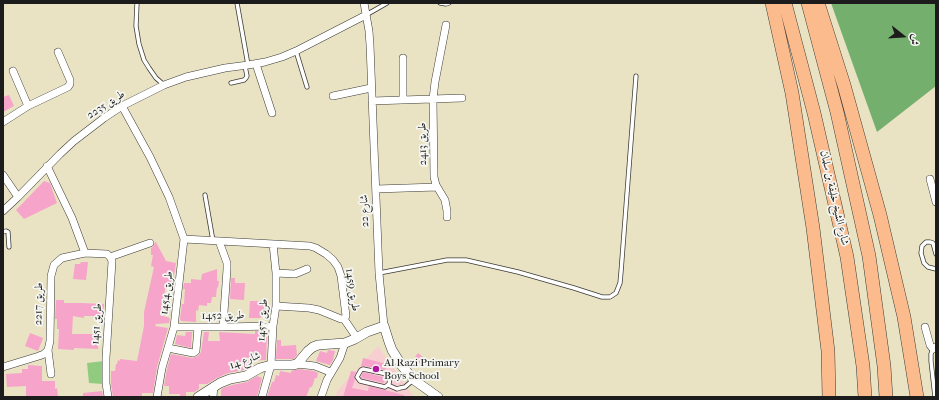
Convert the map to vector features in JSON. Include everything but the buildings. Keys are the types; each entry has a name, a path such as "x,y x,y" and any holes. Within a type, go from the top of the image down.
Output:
{"highway":[{"path":"772,3 792,93 813,228 828,351 829,397"},
{"name":"شارع الشيخ خليفة بن سلمان","path":"785,3 814,113 847,257 863,366 865,397"},
{"name":"شارع الشيخ خليفة بن سلمان","path":"808,3 837,112 869,256 884,366 886,397"},
{"path":"818,3 844,85 880,215 904,317 916,397"}],"street":[{"name":"شارع 22","path":"364,3 369,31 380,273 384,326 396,358 404,370 414,380 438,397"},
{"name":"طريق 2235","path":"3,211 74,141 122,106 164,85 186,77 206,72 256,64 296,51 366,15"},
{"name":"طريق 2413","path":"446,24 433,99 434,177 437,187 445,200 447,217"},
{"path":"3,122 28,106 68,87 70,80 58,52"},
{"path":"402,58 403,99"},
{"path":"256,64 272,114"},
{"path":"13,71 28,106"},
{"path":"333,96 371,88"},
{"path":"372,101 462,98"},
{"path":"122,106 150,157 169,197 184,239"},
{"path":"47,166 72,218 85,253"},
{"path":"3,175 18,197"},
{"path":"930,179 936,202"},
{"path":"376,189 437,187"},
{"name":"طريق 1459","path":"184,239 310,246 321,251 333,260 338,267 340,276 346,316 344,319 309,308 276,306"},
{"name":"طريق 1454","path":"158,397 162,368 174,327 184,239"},
{"path":"216,241 227,263 223,327"},
{"path":"108,256 150,243"},
{"name":"طريق 1457","path":"262,397 271,365 273,326 276,306 276,273 273,244"},
{"name":"طريق 2217","path":"48,350 50,341 51,276 54,264 62,258 85,253 108,256"},
{"name":"طريق 1451","path":"108,256 112,261 106,358 106,383 108,397"},
{"path":"276,273 295,274 307,269"},
{"path":"344,319 357,338"},
{"name":"طريق 1452","path":"174,327 273,326"},
{"path":"297,364 308,350 313,347 324,344 345,343 367,332 384,326"},
{"path":"168,348 193,353 196,351 198,327"},
{"path":"925,327 930,345 935,348"},
{"path":"321,397 326,380 340,358 345,343"},
{"path":"3,367 39,356 48,350"},
{"path":"48,350 52,374"},
{"path":"297,364 315,366 330,372"},
{"name":"شارع 14","path":"198,397 214,386 230,379 246,376 260,368 271,365 297,364"},
{"path":"213,397 214,386"}],"lane":[{"path":"137,3 136,26 139,44 144,60 152,73 164,85"},
{"path":"231,83 244,80 247,76 247,66 237,3"},
{"path":"366,15 387,3"},
{"path":"440,3 449,3"},
{"path":"296,51 307,87"},
{"path":"380,273 447,260 466,260 518,272 602,297 610,297 616,293 622,272 636,76"},
{"path":"205,195 216,241"},
{"path":"3,232 8,232 8,247"},
{"path":"936,254 933,243 926,242 922,246 921,253 924,263 928,267 936,268"},
{"path":"935,348 931,354 930,361 935,397"},
{"path":"388,385 390,378 387,374 364,369 359,372 358,379 362,382 385,387 388,385 397,389 405,387 414,380"}],"shaded area":[{"name":"Al Razi Primary Boys School","path":"378,346 414,397 336,397 337,391"}],"green space":[{"path":"831,3 936,3 936,86 877,132"},
{"path":"104,361 103,384 89,383 87,363"}],"place":[{"name":"Al Razi Primary Boys School","path":"376,369"}]}
